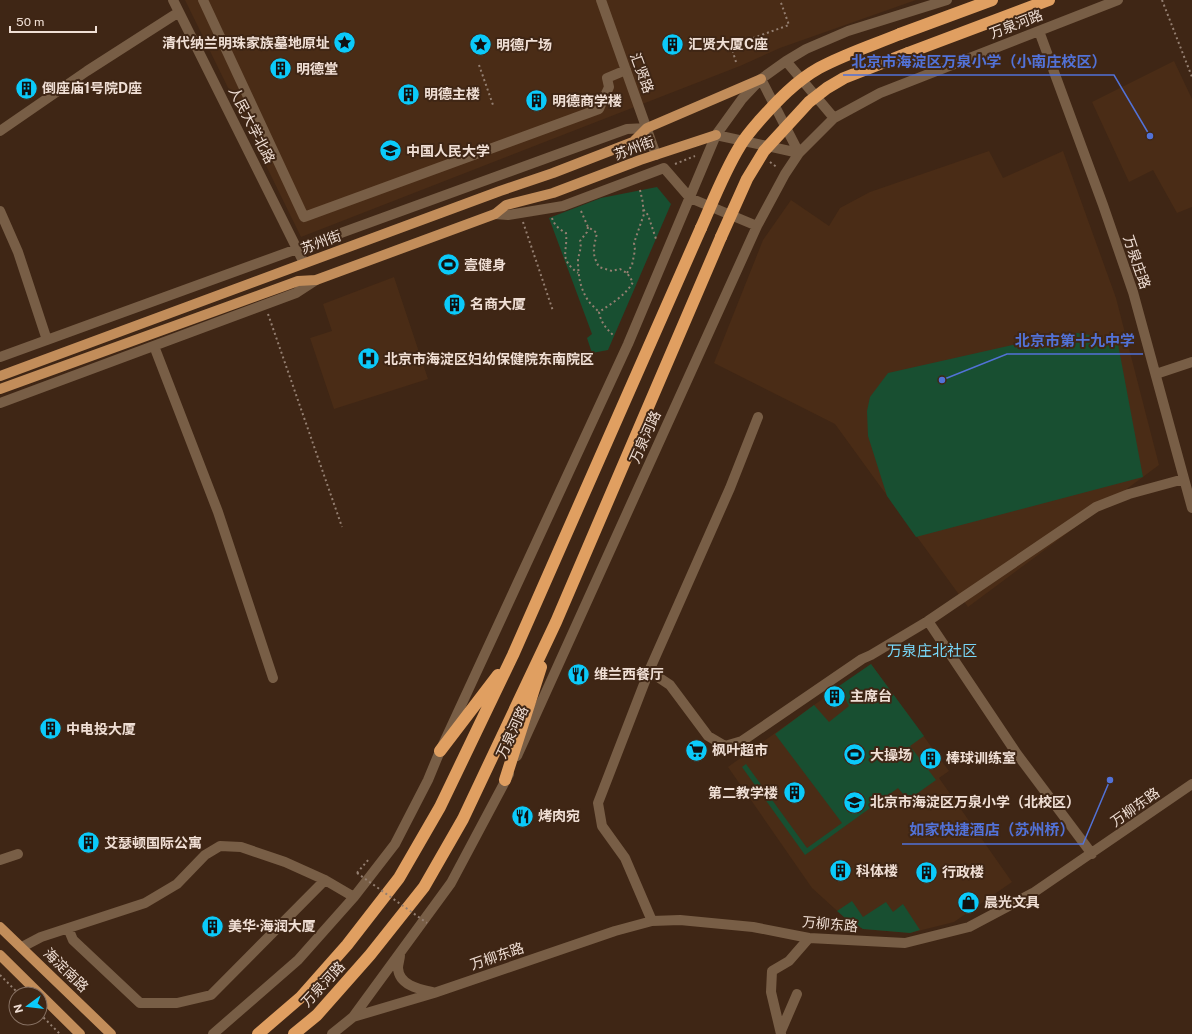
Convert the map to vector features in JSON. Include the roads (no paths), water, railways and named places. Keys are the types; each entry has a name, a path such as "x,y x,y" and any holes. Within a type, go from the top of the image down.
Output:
{"highway":[{"name":"万泉河路","path":"258,1034 301,997 347,945 399,878 440,807 513,655 701,228 740,145 777,101 795,85 817,69 839,58 992,0"},
{"name":"万泉河路","path":"294,1034 317,1015 370,955 424,887 463,819 556,622 720,237 747,179 764,151 810,102 827,88 844,78 1049,0"},
{"path":"506,780 556,622"},
{"path":"440,751 513,655"}],"main road":[{"name":"苏州街","path":"0,376 597,156 632,142 647,128 761,79"},
{"name":"苏州街","path":"0,389 298,281 316,280 496,214 506,205 552,193 716,135"},
{"name":"海淀南路","path":"0,927 111,1034"},
{"path":"0,955 80,1034"}],"street":[{"name":"人民大学北路","path":"173,0 304,263"},
{"path":"203,0 304,217 599,109 609,87 607,78 626,70"},
{"name":"汇贤路","path":"600,0 656,155"},
{"path":"213,1034 298,960 354,897 395,844 428,780 628,344 716,135 742,99 761,79 806,49 848,31 948,0"},
{"name":"万泉河路","path":"332,1034 353,1017 451,883 506,780 757,226 785,174 799,153 834,118 880,94 1118,0"},
{"path":"0,131 87,71 179,12"},
{"name":"万泉庄路","path":"1039,31 1103,205 1133,292 1192,508"},
{"path":"786,61 834,118"},
{"path":"761,79 799,153"},
{"name":"苏州街","path":"0,358 627,129 647,128"},
{"path":"716,135 799,153"},
{"name":"苏州街","path":"496,214 508,215 563,206 664,168 690,198"},
{"path":"690,198 757,226"},
{"path":"0,211 18,252 47,340"},
{"name":"苏州街","path":"0,403 296,293 316,280"},
{"path":"154,346 218,512 273,678"},
{"path":"1156,374 1192,362"},
{"path":"652,921 625,858 602,826 598,803 649,671 730,488 758,417"},
{"path":"649,671 670,685 708,736 725,746 742,741 862,659 871,656 928,621 1096,507 1129,494 1184,479"},
{"path":"928,621 1017,754 1092,854"},
{"name":"万柳东路","path":"353,1017 434,993 615,931 652,921 680,920 753,927 809,938 905,943 969,927 1033,893 1192,784"},
{"path":"22,947 41,937 145,903 177,884 205,855 220,846 241,847 285,862 325,880 354,897"},
{"path":"0,860 18,854"},
{"path":"68,928 73,940 140,1003 177,1003 211,995 325,880"},
{"path":"781,1033 771,992 772,971 789,961 809,938"},
{"path":"401,953 398,968 400,976 411,987 434,993"},
{"path":"781,1033 797,994"}],"place":[{"name":"清代纳兰明珠家族墓地原址","path":"345,43"},
{"name":"汇贤大厦C座","path":"672,44"},
{"name":"明德广场","path":"480,45"},
{"name":"明德堂","path":"281,69"},
{"name":"倒座庙1号院D座","path":"26,88"},
{"name":"明德主楼","path":"409,94"},
{"name":"明德商学楼","path":"536,101"},
{"name":"北京市海淀区万泉小学（小南庄校区）","path":"1150,136"},
{"name":"中国人民大学","path":"390,151"},
{"name":"壹健身","path":"448,265"},
{"name":"名商大厦","path":"454,304"},
{"name":"北京市海淀区妇幼保健院东南院区","path":"369,359"},
{"name":"北京市第十九中学","path":"942,380"},
{"name":"维兰西餐厅","path":"579,674"},
{"name":"主席台","path":"835,696"},
{"name":"中电投大厦","path":"50,729"},
{"name":"枫叶超市","path":"696,750"},
{"name":"大操场","path":"854,755"},
{"name":"棒球训练室","path":"930,758"},
{"name":"如家快捷酒店（苏州桥）","path":"1110,780"},
{"name":"第二教学楼","path":"794,793"},
{"name":"北京市海淀区万泉小学（北校区）","path":"854,802"},
{"name":"烤肉宛","path":"522,816"},
{"name":"艾瑟顿国际公寓","path":"88,843"},
{"name":"科体楼","path":"841,871"},
{"name":"行政楼","path":"926,872"},
{"name":"晨光文具","path":"969,902"},
{"name":"美华·海润大厦","path":"212,926"}],"district":[{"name":"万泉庄北社区","path":"932,650"}]}
